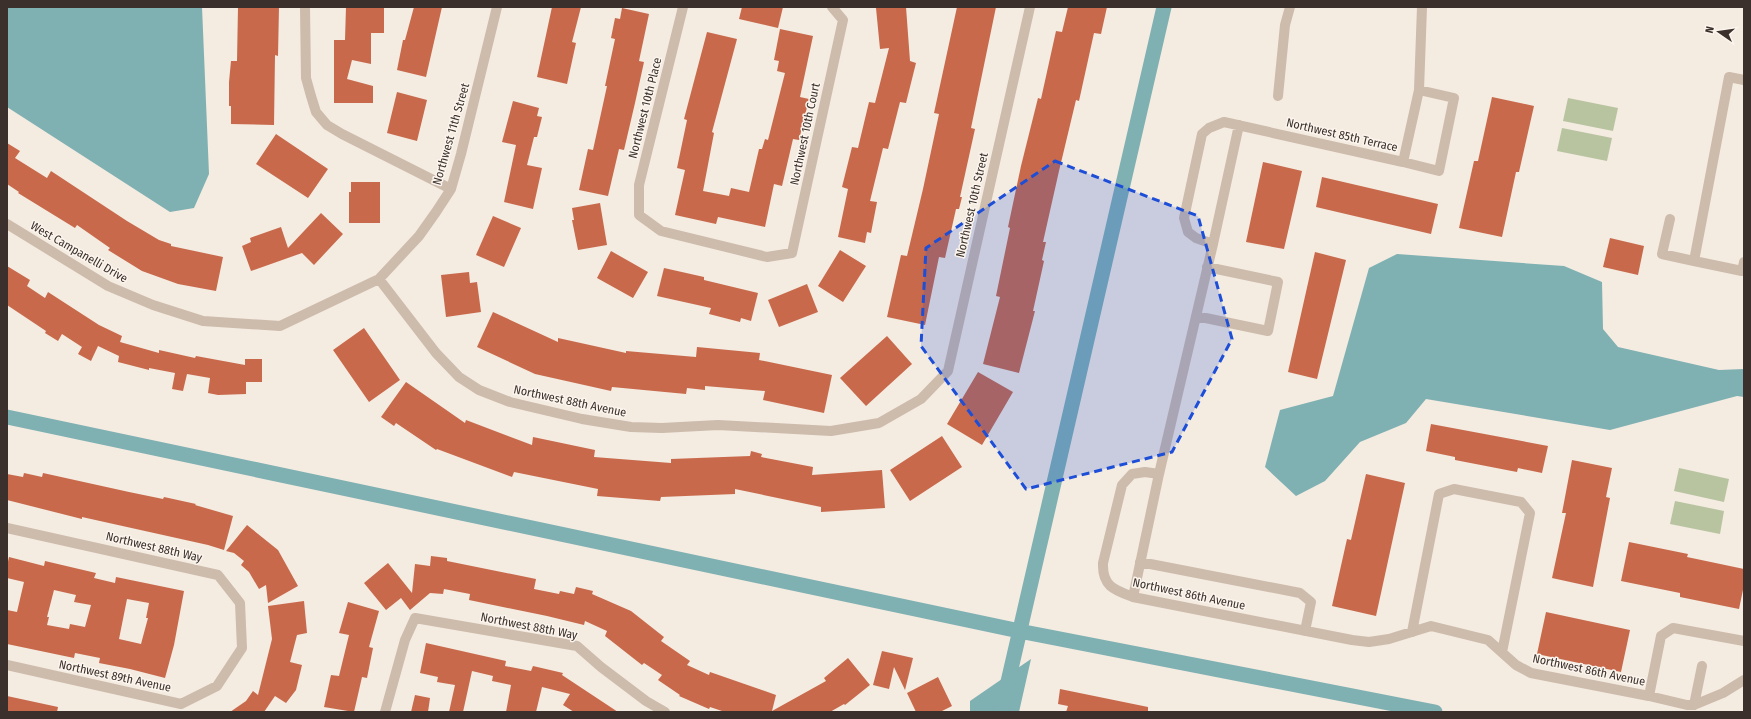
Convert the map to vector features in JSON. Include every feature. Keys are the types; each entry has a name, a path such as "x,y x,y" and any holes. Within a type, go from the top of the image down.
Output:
{"street":[{"path":"305,7 306,78 316,112 327,125 342,134 450,189"},
{"name":"Northwest 11th Street","path":"280,326 379,279 419,236 450,189 462,154 497,7"},
{"name":"Northwest 10th Place","path":"683,7 639,185 639,215 661,231 767,257 792,253"},
{"name":"Northwest 10th Court","path":"792,253 843,20 832,7"},
{"name":"Northwest 10th Street","path":"921,399 948,371 1030,7"},
{"path":"1278,96 1285,25 1290,7"},
{"name":"Northwest 85th Terrace","path":"1239,125 1403,162 1419,90 1422,7"},
{"path":"1694,262 1729,77 1744,80"},
{"path":"1403,162 1439,171 1454,98 1419,90"},
{"path":"1133,597 1159,474 1196,316 1239,125 1224,122 1209,128 1202,134 1184,218 1188,232 1196,238 1212,244"},
{"path":"1670,219 1662,254 1742,271 1744,262"},
{"name":"West Campanelli Drive","path":"7,224 108,286 153,305 203,321 280,326"},
{"path":"1196,316 1268,331 1278,282 1207,267"},
{"name":"Northwest 88th Avenue","path":"379,279 436,353 458,377 479,390 510,402 582,419 631,427 662,428 718,425 831,431 879,423 921,399"},
{"name":"Northwest 86th Avenue","path":"1159,474 1145,472 1132,474 1122,486 1103,563 1103,573 1108,584 1116,591 1133,597 1352,640 1370,642 1389,639 1431,626 1488,640 1516,665 1531,673 1687,705 1694,705 1723,694 1744,680"},
{"path":"1412,632 1439,494 1454,489 1521,502 1530,513 1502,652"},
{"name":"Northwest 88th Way","path":"7,528 218,575 240,603 242,648"},
{"path":"1140,562 1300,593 1312,602 1305,631"},
{"name":"Northwest 88th Way","path":"385,712 405,640 415,618 577,646 601,667 646,701 665,712"},
{"path":"1649,696 1661,636 1673,628 1744,641"},
{"name":"Northwest 89th Avenue","path":"7,666 181,704 217,686 242,648"},
{"path":"1694,705 1702,666"}],"highlighted area":[{"path":"1055,161 1198,216 1232,339 1172,452 1026,489 921,346 926,248"}],"green space":[{"path":"1568,98 1618,108 1613,131 1563,121"},
{"path":"1562,128 1612,138 1607,161 1557,151"},
{"path":"1679,468 1729,479 1724,502 1674,491"},
{"path":"1675,501 1724,511 1720,534 1670,524"}],"water":[{"path":"7,7 202,7 209,174 194,208 170,212 7,107"},
{"path":"1397,254 1564,266 1602,282 1603,329 1618,347 1719,370 1744,369 1744,397 1737,396 1610,430 1426,399 1406,423 1360,442 1325,481 1296,496 1265,467 1280,410 1333,396 1369,268"},
{"path":"1031,659 1019,712 970,712 970,701"}],"building":[{"path":"238,7 279,7 278,56 275,55 274,125 231,124 229,82 231,61 237,61"},
{"path":"346,7 384,7 384,33 371,33 371,64 352,60 347,79 373,86 373,103 334,103 334,40 345,40"},
{"path":"414,7 442,7 426,77 397,70 403,40 405,40"},
{"path":"552,7 581,7 572,42 576,43 567,84 537,77"},
{"path":"742,7 783,7 778,28 739,19"},
{"path":"906,7 910,61 916,63 906,103 900,102 888,149 883,148 870,201 877,202 871,233 867,232 865,243 838,237 848,189 842,187 852,147 858,148 869,102 875,103 889,48 880,49 876,8"},
{"path":"957,7 996,7 971,128 975,129 960,197 962,197 959,209 956,209 945,258 939,257 925,325 887,317 901,255 907,256 923,189 939,114 934,113"},
{"path":"1068,7 1107,7 1101,34 1094,33 1079,101 1076,100 1043,242 1046,242 1042,260 1044,261 1033,311 1035,311 1019,373 983,364 1000,297 996,296 1010,228 1008,227 1021,166 1038,98 1041,99 1056,31 1062,32"},
{"path":"622,8 649,14 639,61 644,62 635,103 624,150 619,149 608,196 579,190 588,149 593,150 607,86 605,86 615,39 611,38 615,18 620,19"},
{"path":"780,29 813,36 800,97 809,99 799,140 793,139 782,186 774,184 765,227 718,217 716,224 675,215 685,170 677,168 687,120 684,119 707,32 737,39 712,132 714,133 703,191 729,196 731,188 749,192 759,149 762,149 765,139 768,140 785,73 777,71 779,61 774,60"},
{"path":"397,92 427,100 417,141 387,133"},
{"path":"1492,97 1534,106 1519,172 1516,172 1502,237 1459,228 1474,161 1478,161"},
{"path":"513,101 539,108 537,116 542,117 537,137 534,137 527,165 542,168 533,209 504,202 516,145 502,142"},
{"path":"276,134 328,169 308,198 256,164"},
{"path":"7,143 20,151 15,158 47,178 51,171 127,221 159,240 171,244 171,246 223,257 216,291 178,284 142,271 108,250 110,248 77,225 75,228 18,193 19,192 7,184"},
{"path":"1263,162 1302,171 1284,249 1246,242"},
{"path":"1322,177 1438,204 1431,234 1316,207"},
{"path":"351,182 380,182 380,223 349,223 349,192 351,192"},
{"path":"600,203 607,245 578,250 572,220 574,220 572,208"},
{"path":"321,213 343,234 314,265 302,253 251,271 242,246 251,242 250,238 281,227 288,248"},
{"path":"493,216 521,228 504,267 476,255"},
{"path":"1610,238 1644,246 1638,275 1603,267"},
{"path":"840,250 866,266 843,302 818,286"},
{"path":"611,251 648,272 633,298 597,278"},
{"path":"1315,252 1346,260 1317,379 1288,372"},
{"path":"7,266 30,280 27,286 45,298 48,292 99,325 122,336 120,342 159,353 159,350 195,358 196,356 245,365 245,359 262,359 262,382 246,382 246,394 218,395 208,393 210,378 187,374 183,391 172,389 175,373 149,368 149,370 118,362 119,356 98,346 91,361 78,354 82,347 62,334 58,341 45,333 46,331 7,305"},
{"path":"664,268 704,277 704,280 758,293 751,321 741,318 740,322 709,314 711,308 657,296"},
{"path":"469,272 470,283 477,282 481,312 446,317 441,275"},
{"path":"807,284 818,312 779,327 768,300"},
{"path":"493,312 558,342 558,338 626,353 626,351 696,357 697,347 760,353 759,360 832,375 824,413 763,400 765,391 705,386 705,390 687,388 686,394 612,387 611,391 535,374 477,347"},
{"path":"364,328 400,380 369,402 333,350"},
{"path":"887,336 912,364 866,406 840,378"},
{"path":"978,372 1013,392 982,445 947,424"},
{"path":"406,382 465,423 466,420 532,445 533,437 595,450 594,457 671,463 671,459 750,456 751,451 762,454 761,457 813,467 812,475 882,470 885,508 821,512 821,507 735,489 735,494 661,497 660,501 597,496 598,489 514,472 512,477 437,449 436,450 396,423 394,426 381,417"},
{"path":"1431,424 1548,446 1542,473 1518,468 1517,472 1455,460 1455,457 1426,451"},
{"path":"942,436 962,467 910,501 890,470"},
{"path":"1572,460 1612,468 1606,497 1610,498 1593,587 1552,578 1566,513 1562,513"},
{"path":"24,473 42,477 43,473 163,499 164,497 196,504 195,505 233,516 224,550 208,545 82,517 82,519 7,500 7,474 23,477"},
{"path":"1366,474 1405,483 1376,616 1332,606 1347,539 1351,540"},
{"path":"247,525 278,550 298,586 268,603 266,585 259,589 249,572 241,565 244,561 234,553 226,551"},
{"path":"1629,542 1688,554 1687,557 1744,569 1744,585 1739,609 1680,597 1680,593 1621,581"},
{"path":"431,556 447,558 447,561 536,579 534,589 559,594 560,591 574,594 576,587 593,591 592,594 631,611 664,637 661,641 690,661 687,665 709,675 710,672 776,695 772,711 826,681 824,678 848,658 870,685 845,705 844,704 830,712 725,712 710,707 709,709 679,696 680,695 658,680 662,675 644,663 642,665 605,636 607,631 585,621 584,625 469,600 470,594 444,589 443,594 430,593 410,610 401,598 386,610 364,583 388,563 412,593 415,564 430,566"},
{"path":"9,557 44,566 45,561 96,573 94,578 115,583 116,577 184,591 174,645 165,678 99,663 100,658 75,653 74,658 7,644 7,610 17,612 24,582 7,578","holes":["54,590 76,595 74,602 91,605 85,627 70,624 69,629 47,625 49,617 47,617","127,599 149,603 146,618 148,618 141,644 119,639"]},
{"path":"304,601 307,633 297,635 290,662 302,665 296,690 286,703 275,696 264,712 230,712 246,701 253,691 258,695 272,639 268,606"},
{"path":"348,602 379,611 369,647 373,648 367,678 362,677 354,712 324,707 331,675 339,676 349,635 339,633"},
{"path":"1546,612 1630,630 1621,672 1537,654"},
{"path":"426,643 506,661 505,666 531,671 533,666 563,673 562,675 618,712 574,712 563,705 570,694 542,687 536,712 506,712 511,685 492,681 493,676 472,671 463,712 449,712 455,685 437,682 438,677 420,673"},
{"path":"882,651 913,658 905,690 894,667 889,689 873,685"},
{"path":"938,677 952,706 940,712 916,712 907,693"},
{"path":"1060,689 1148,707 1148,712 1066,712 1068,706 1058,704"},
{"path":"415,695 430,698 428,712 411,712"},
{"path":"7,696 58,707 57,712 7,712"}],"waterway":[{"path":"1001,712 1164,7"},
{"path":"7,417 1019,631 1435,712"}]}
